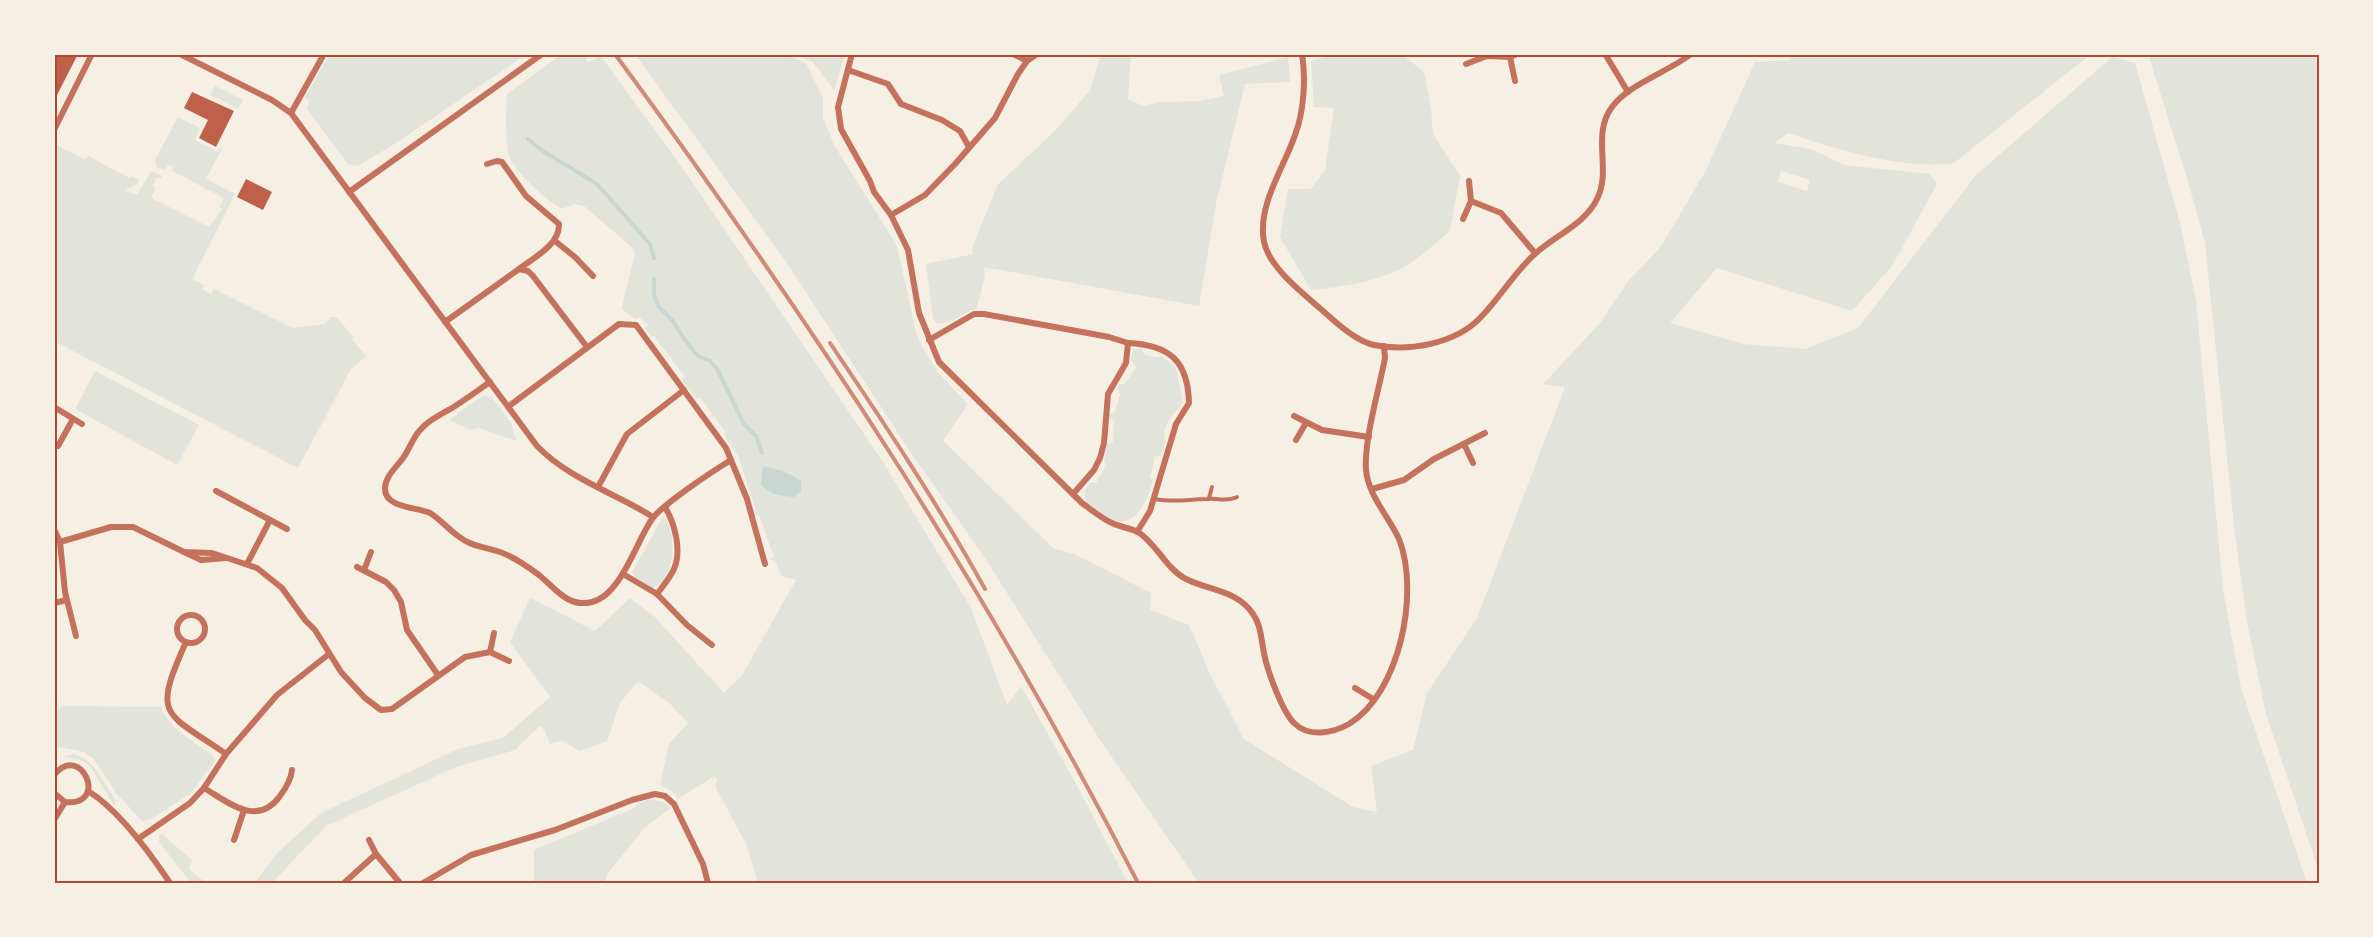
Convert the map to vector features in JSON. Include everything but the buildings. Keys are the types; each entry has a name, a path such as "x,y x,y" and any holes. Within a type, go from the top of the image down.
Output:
{"street":[{"path":"54,130 92,54"},
{"path":"180,54 276,102 291,113 544,453 565,469 653,517"},
{"path":"291,113 324,54"},
{"path":"349,192 542,54"},
{"path":"852,54 838,107 840,129 874,192 891,214 908,250 919,313 929,340 944,369 1073,494 1108,522 1137,532 1185,579 1224,591 1247,606 1257,621 1268,667 1285,708 1294,724 1312,732 1332,731 1351,722 1373,699 1398,656 1408,583 1405,558 1398,538 1372,489 1366,469 1369,437 1385,358 1384,346"},
{"path":"1013,54 1027,61"},
{"path":"891,214 925,195 956,163 1003,106 1027,61 1037,54"},
{"path":"1302,54 1303,90 1297,132 1269,198 1264,218 1264,241 1268,255 1274,264 1339,324 1355,337 1372,345 1384,346 1413,346 1432,343 1468,328 1479,319 1535,254 1587,213 1597,198 1603,172 1601,148 1604,124 1613,106 1628,92 1691,54"},
{"path":"1605,54 1628,92"},
{"path":"1466,64 1487,56 1513,55 1515,81"},
{"path":"848,70 888,84 901,104 942,120 960,131 969,147"},
{"path":"445,322 555,240 559,228 556,221 526,196 501,162 488,164"},
{"path":"1463,219 1471,201 1469,181"},
{"path":"1471,201 1501,213 1535,254"},
{"path":"555,240 593,276"},
{"path":"519,269 533,276 587,347"},
{"path":"929,340 974,314 984,314 1109,337 1158,349 1177,359 1186,379 1189,403 1176,424 1155,499 1137,532"},
{"path":"509,406 619,324 636,325 642,330 719,436 747,499 765,564"},
{"path":"1073,494 1094,470 1100,458 1104,443 1108,394 1126,363 1128,343"},
{"path":"490,382 422,428 389,476 385,488 386,495 396,503 419,509 437,518 471,544 519,561 572,602 582,604 595,602 612,587 622,574 653,517 731,460"},
{"path":"598,487 631,429 684,390"},
{"path":"54,407 82,424"},
{"path":"1294,416 1322,430 1369,437"},
{"path":"58,446 73,419"},
{"path":"1296,440 1306,423"},
{"path":"1372,489 1404,480 1434,459 1485,433"},
{"path":"1464,444 1473,463"},
{"path":"216,491 287,529"},
{"path":"657,594 673,571 677,553 674,528 665,507"},
{"path":"247,564 270,520"},
{"path":"60,542 123,526 144,530 201,560 226,558 247,564 265,573 282,588 361,694 381,710 392,708 465,657 490,652 509,660"},
{"path":"54,529 60,542 66,600 76,636"},
{"path":"364,570 371,552"},
{"path":"357,567 386,582 398,594 403,606 407,630 438,675"},
{"path":"622,574 657,594 687,625 712,645"},
{"path":"55,603 66,600"},
{"path":"187,616 199,618 204,625 205,633 200,640 186,642 178,634 179,623 187,616"},
{"path":"490,652 494,633"},
{"path":"186,642 169,683 166,705 176,720 226,754"},
{"path":"138,839 190,803 204,788 226,754 277,695 329,654"},
{"path":"1355,688 1373,699"},
{"path":"54,773 62,767 72,765 87,775 89,783 88,791 78,802 64,802 54,793"},
{"path":"204,788 244,810 259,811 272,806 291,778 292,770"},
{"path":"88,791 103,802 138,839 153,856 170,883"},
{"path":"423,883 471,855 555,830 632,800 656,794 665,796 674,804 705,870 708,883"},
{"path":"54,820 64,802"},
{"path":"234,840 244,810"},
{"path":"369,840 375,854 400,883"},
{"path":"344,883 375,854"}],"lane":[{"path":"1209,498 1212,487"},
{"path":"1155,499 1179,502 1209,498 1225,500 1237,497"}],"shaded area":[{"path":"330,54 527,54 396,143 358,166 348,164 307,109 309,101 305,97"},
{"path":"562,54 586,54 587,63 601,56 686,173 883,462 971,608 1007,705 1021,686 1128,883 758,883 747,846 716,788 715,783 718,781 715,776 678,799 672,791 660,785 669,744 688,723 670,704 638,681 620,703 607,741 580,751 562,741 550,744 544,729 540,726 515,750 456,767 326,826 272,883 255,883 277,853 321,813 458,749 503,738 550,697 510,642 530,598 595,631 630,598 655,617 724,693 741,677 796,580 782,576 775,561 770,559 774,557 759,515 755,516 755,508 738,456 724,435 726,433 714,416 711,418 709,416 712,414 700,397 697,399 682,381 685,377 654,336 651,337 645,328 648,325 639,317 636,320 622,309 635,254 633,248 584,206 574,204 562,209 549,200 524,178 509,156 506,133 507,94"},
{"path":"635,54 784,54 806,63 823,98 823,117 834,145 897,246 916,332 921,343 938,371 968,404 943,441 1053,548 1074,554 1151,593 1150,610 1189,625 1210,674 1244,739 1353,807 1377,812 1371,766 1413,750 1427,693 1477,618 1565,387 1543,384 1600,323 1629,280 1660,248 1705,172 1755,62 1790,60 1792,54 2091,54 1954,163 1913,164 1892,161 1848,152 1788,133 1774,143 1811,149 1844,165 1930,174 1937,184 1892,266 1852,311 1717,268 1670,323 1744,344 1805,349 1858,328 1976,175 2112,57 2135,63 2180,223 2196,300 2223,589 2241,688 2307,883 1199,883 1102,743 981,552 913,456 786,262","holes":["1781,171 1810,180 1807,191 1778,182"]},
{"path":"792,54 845,54 834,90 813,62"},
{"path":"1101,54 1131,54 1128,100 1145,106 1160,102 1200,101 1224,96 1219,75 1288,57 1290,82 1245,84 1216,204 1199,306 984,267 985,275 977,308 952,320 936,323 933,318 926,264 973,254 972,248 998,184 1054,132 1090,90"},
{"path":"1335,54 1401,54 1424,72 1433,134 1460,176 1450,231 1417,258 1395,272 1371,280 1311,290 1280,237 1288,189 1311,189 1325,170 1334,108 1314,107 1311,61"},
{"path":"2148,54 2319,54 2319,872 2266,714 2247,622 2234,527 2205,243"},
{"path":"215,86 243,100 238,109 210,95"},
{"path":"178,117 200,128 195,140 217,151 222,149 206,179 235,194 192,279 204,285 202,289 211,294 214,289 293,328 325,324 331,317 336,317 354,337 352,339 366,356 351,369 298,468 54,341 54,147 56,145 86,160 88,156 130,178 131,176 139,180 137,184 125,190 137,195 151,171 162,176 157,177 153,186 156,188 151,198 209,227 222,209 219,207 224,198 172,171 174,167 168,165 165,170 157,167 155,160"},
{"path":"1141,348 1144,354 1163,357 1176,368 1183,403 1172,416 1164,431 1166,442 1160,456 1155,457 1150,477 1153,480 1144,504 1134,517 1119,521 1086,502 1084,492 1091,482 1096,483 1106,465 1104,460 1107,444 1113,442 1114,421 1109,418 1109,414 1115,412 1120,394 1117,388 1119,384 1125,384 1136,367 1131,360 1133,350"},
{"path":"95,371 199,425 177,465 75,409"},
{"path":"482,396 491,397 503,411 517,440 479,428 471,430 449,420"},
{"path":"763,466 774,468 801,481 801,491 794,497 768,491 761,484"},
{"path":"664,517 671,534 672,555 666,575 661,583 653,588 635,577 632,572"},
{"path":"62,706 161,707 176,728 212,754 215,760 190,794 151,819 142,821 116,793 94,759 84,752 54,746 54,713"},
{"path":"74,754 82,757 94,768 117,802 114,805 90,766 80,759 61,757"},
{"path":"649,799 664,802 671,808 646,826 608,873 605,883 534,883 534,850 634,808 637,804"},
{"path":"162,834 192,860 189,869 206,883 191,883 159,842 159,836"}],"waterway":[{"path":"528,139 543,151 597,184 650,244 654,258"},
{"path":"654,279 654,294 658,306 673,321 698,356 710,361 717,369 744,424 756,436 762,453"}],"railway":[{"path":"615,54 758,254 893,458 1020,667 1138,883"},
{"path":"830,343 930,495 985,589"}]}
